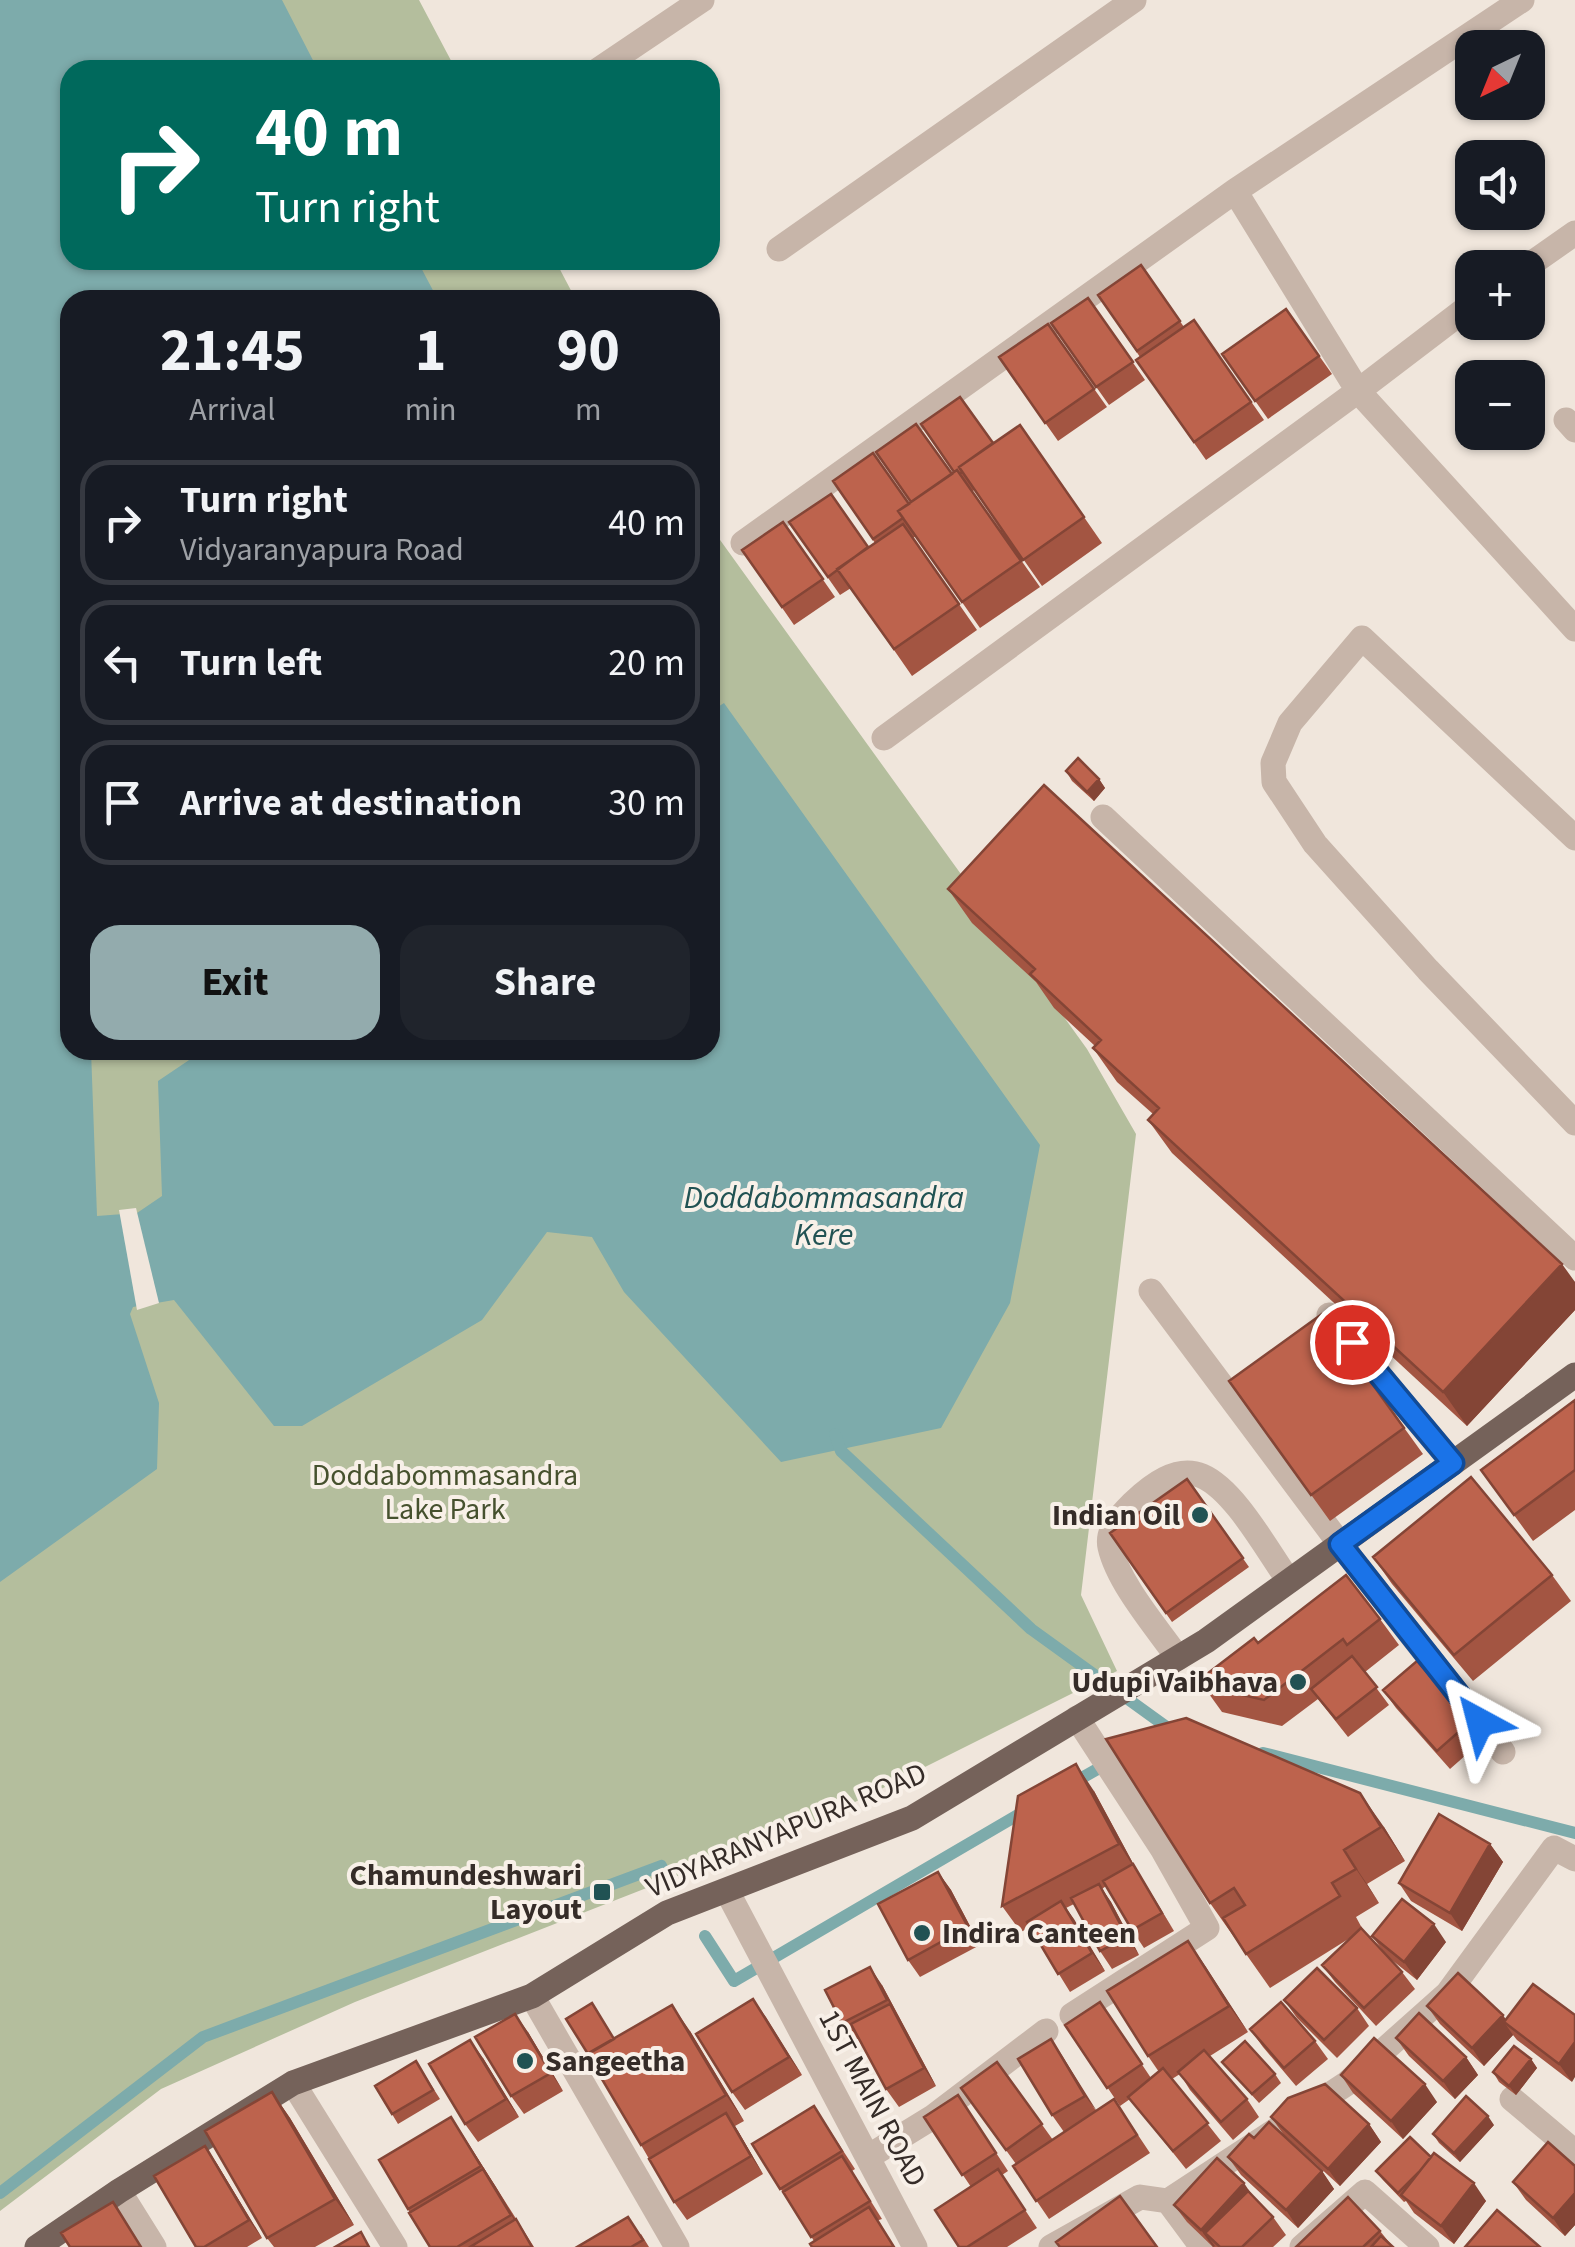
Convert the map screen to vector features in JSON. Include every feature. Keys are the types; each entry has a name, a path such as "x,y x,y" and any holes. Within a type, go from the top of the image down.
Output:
{"main road":[{"name":"VIDYARANYAPURA ROAD","path":"37,2247 293,2083 532,1996 668,1913 912,1818 1178,1658 1575,1375"}],"street":[{"path":"613,60 702,0"},
{"path":"779,249 1134,0"},
{"path":"742,544 1235,191 1522,0"},
{"path":"1235,191 1358,391 1575,629"},
{"path":"1545,254 1575,233"},
{"path":"884,738 1455,317"},
{"path":"1573,830 1362,638 1290,723 1273,763 1274,782 1315,844 1428,970 1575,1123"},
{"path":"1103,816 1575,1258"},
{"path":"1151,1291 1340,1544 1503,1752"},
{"path":"1329,1315 1453,1463"},
{"path":"1178,1658 1136,1598 1110,1547 1114,1524 1164,1478 1184,1473 1202,1476 1225,1493 1289,1581"},
{"path":"1072,2015 1207,1928 1163,1850 1078,1718"},
{"path":"1052,2247 1140,2197 1168,2201 1346,2084 1448,1992 1554,1848 1575,1859"},
{"name":"1ST MAIN ROAD","path":"727,1891 915,2247"},
{"path":"532,1996 678,2247"},
{"path":"868,2157 932,2117 1046,2031"},
{"path":"293,2083 395,2247"},
{"path":"1512,2100 1575,2152"},
{"path":"120,2191 154,2247"},
{"path":"1302,2247 1364,2192 1427,2247"},
{"path":"1168,2201 1202,2247"}],"green space":[{"name":"Doddabommasandra Lake Park","path":"0,0 419,0 451,60 60,60 60,270 560,270 571,290 60,290 60,1060 720,1060 720,540 1087,1049 1136,1134 1081,1595 1117,1671 815,1822 355,2002 161,2089 0,2211"}],"water":[{"name":"Doddabommasandra Kere","path":"0,0 282,0 313,60 60,60 60,270 422,270 433,290 60,290 60,1060 91,1060 97,1216 137,1213 162,1196 158,1081 189,1060 720,1060 720,706 724,703 1040,1145 1010,1303 941,1428 781,1462 624,1292 592,1237 547,1232 482,1320 302,1426 274,1426 174,1300 133,1307 130,1314 159,1403 157,1469 0,1582"}],"pier":[{"path":"136,1208 159,1303 137,1310 119,1210"}],"building":[{"path":"1141,265 1180,321 1137,351 1098,295"},
{"path":"1088,298 1133,362 1096,387 1051,323"},
{"path":"1286,309 1319,356 1255,401 1222,354"},
{"path":"1194,320 1251,402 1194,442 1136,360"},
{"path":"1048,324 1094,389 1045,423 999,357"},
{"path":"960,397 993,443 959,467 960,474 954,472 921,424"},
{"path":"916,424 952,474 911,502 876,452"},
{"path":"1020,425 1084,517 1023,560 959,467"},
{"path":"873,453 909,504 898,511 903,518 873,539 833,481"},
{"path":"957,470 1021,561 962,602 898,511"},
{"path":"831,494 868,547 828,577 789,522"},
{"path":"783,522 823,579 782,607 742,550"},
{"path":"903,524 959,604 894,649 837,569"},
{"path":"1078,758 1099,779 1087,792 1066,771"},
{"path":"1044,785 1562,1264 1443,1392 1148,1120 1159,1108 1093,1048 1101,1040 1030,974 1035,969 948,889"},
{"path":"1322,1314 1404,1428 1311,1495 1229,1381"},
{"path":"1575,1400 1575,1470 1514,1515 1481,1470"},
{"path":"1471,1477 1552,1575 1454,1655 1373,1557"},
{"path":"1187,1479 1243,1558 1166,1613 1110,1533"},
{"path":"1346,1575 1380,1619 1347,1645 1343,1639 1264,1700 1203,1686 1199,1680 1254,1638 1258,1643"},
{"path":"1352,1656 1377,1687 1336,1719 1311,1689"},
{"path":"1417,1661 1470,1722 1437,1751 1383,1690"},
{"path":"1186,1718 1360,1793 1381,1827 1344,1850 1356,1869 1332,1883 1340,1896 1246,1954 1223,1918 1245,1905 1234,1888 1210,1903 1106,1739"},
{"path":"1076,1764 1119,1844 1002,1906 1018,1796"},
{"path":"1439,1814 1490,1844 1450,1913 1399,1883"},
{"path":"1133,1864 1162,1913 1132,1930 1103,1881"},
{"path":"938,1872 968,1927 908,1960 878,1904"},
{"path":"1099,1884 1127,1937 1100,1951 1071,1898"},
{"path":"1402,1899 1434,1924 1404,1962 1372,1936"},
{"path":"1061,1901 1092,1953 1058,1974 1027,1922"},
{"path":"1361,1928 1402,1972 1364,2008 1322,1965"},
{"path":"1188,1941 1229,2006 1148,2056 1107,1991"},
{"path":"870,1967 887,2000 842,2023 825,1990"},
{"path":"1317,1968 1357,2008 1324,2040 1284,2000"},
{"path":"1458,1973 1503,2015 1472,2048 1427,2006"},
{"path":"1533,1984 1575,2015 1575,2042 1559,2064 1504,2022"},
{"path":"753,1999 789,2057 732,2092 696,2034"},
{"path":"1100,2002 1142,2064 1107,2088 1065,2025"},
{"path":"1281,2002 1315,2041 1284,2068 1250,2029"},
{"path":"592,2003 614,2039 588,2054 566,2019"},
{"path":"890,2004 924,2068 886,2089 851,2024"},
{"path":"672,2005 726,2095 641,2145 587,2054"},
{"path":"1419,2013 1466,2057 1443,2081 1396,2038"},
{"path":"515,2014 551,2073 511,2096 475,2037"},
{"path":"1374,2038 1425,2084 1391,2121 1341,2075"},
{"path":"1051,2039 1085,2096 1052,2115 1018,2059"},
{"path":"470,2040 506,2099 465,2124 429,2064"},
{"path":"1245,2041 1275,2074 1252,2094 1222,2062"},
{"path":"1514,2046 1531,2059 1509,2086 1493,2072"},
{"path":"1204,2050 1247,2099 1221,2122 1178,2072"},
{"path":"416,2061 433,2090 392,2114 375,2086"},
{"path":"997,2062 1042,2124 1006,2150 961,2088"},
{"path":"1163,2068 1208,2123 1173,2151 1128,2097"},
{"path":"1325,2084 1369,2124 1328,2169 1271,2117 1288,2098"},
{"path":"272,2092 335,2199 267,2238 205,2131"},
{"path":"958,2095 996,2153 962,2175 924,2117"},
{"path":"1466,2096 1488,2116 1454,2153 1433,2134"},
{"path":"1114,2099 1137,2135 1036,2201 1013,2166"},
{"path":"814,2106 842,2151 780,2189 752,2144"},
{"path":"726,2113 751,2156 674,2202 649,2159"},
{"path":"451,2117 481,2166 408,2209 379,2160"},
{"path":"1269,2122 1322,2171 1286,2210 1228,2157 1249,2134 1254,2138"},
{"path":"1410,2137 1431,2157 1398,2193 1376,2171"},
{"path":"1548,2142 1575,2166 1575,2193 1553,2218 1513,2182"},
{"path":"205,2146 249,2220 204,2247 196,2247 154,2176"},
{"path":"1434,2153 1474,2183 1441,2226 1401,2195"},
{"path":"842,2156 870,2201 811,2237 783,2192"},
{"path":"1217,2158 1244,2183 1201,2230 1174,2205"},
{"path":"483,2169 511,2215 457,2247 430,2247 409,2213"},
{"path":"998,2169 1025,2210 967,2247 959,2247 935,2210"},
{"path":"1248,2191 1273,2217 1242,2247 1220,2247 1205,2233"},
{"path":"1120,2196 1157,2247 1060,2247 1056,2242"},
{"path":"1348,2197 1380,2231 1363,2247 1296,2247"},
{"path":"113,2202 141,2247 70,2247 61,2233"},
{"path":"869,2207 894,2247 810,2244"},
{"path":"1497,2210 1540,2247 1465,2247"},
{"path":"628,2217 643,2240 631,2247 577,2247"},
{"path":"516,2219 532,2247 470,2247"},
{"path":"361,2232 369,2247 335,2247"},
{"path":"1381,2236 1393,2247 1371,2247"}],"waterway":[{"path":"835,1434 841,1451 1031,1629 1168,1728"},
{"path":"1263,1753 1575,1833"},
{"path":"1071,1784 1110,1762"},
{"path":"705,1936 734,1981 1028,1809"},
{"path":"0,2193 203,2037 661,1866 666,1875"}],"place":[{"name":"Indian Oil","path":"1200,1515"},
{"name":"Udupi Vaibhava","path":"1298,1682"},
{"name":"Chamundeshwari Layout","path":"602,1892"},
{"name":"Indira Canteen","path":"922,1933"},
{"name":"Sangeetha","path":"525,2061"}],"route":[{"path":"1352,1342 1453,1463 1340,1544 1480,1722"}]}
